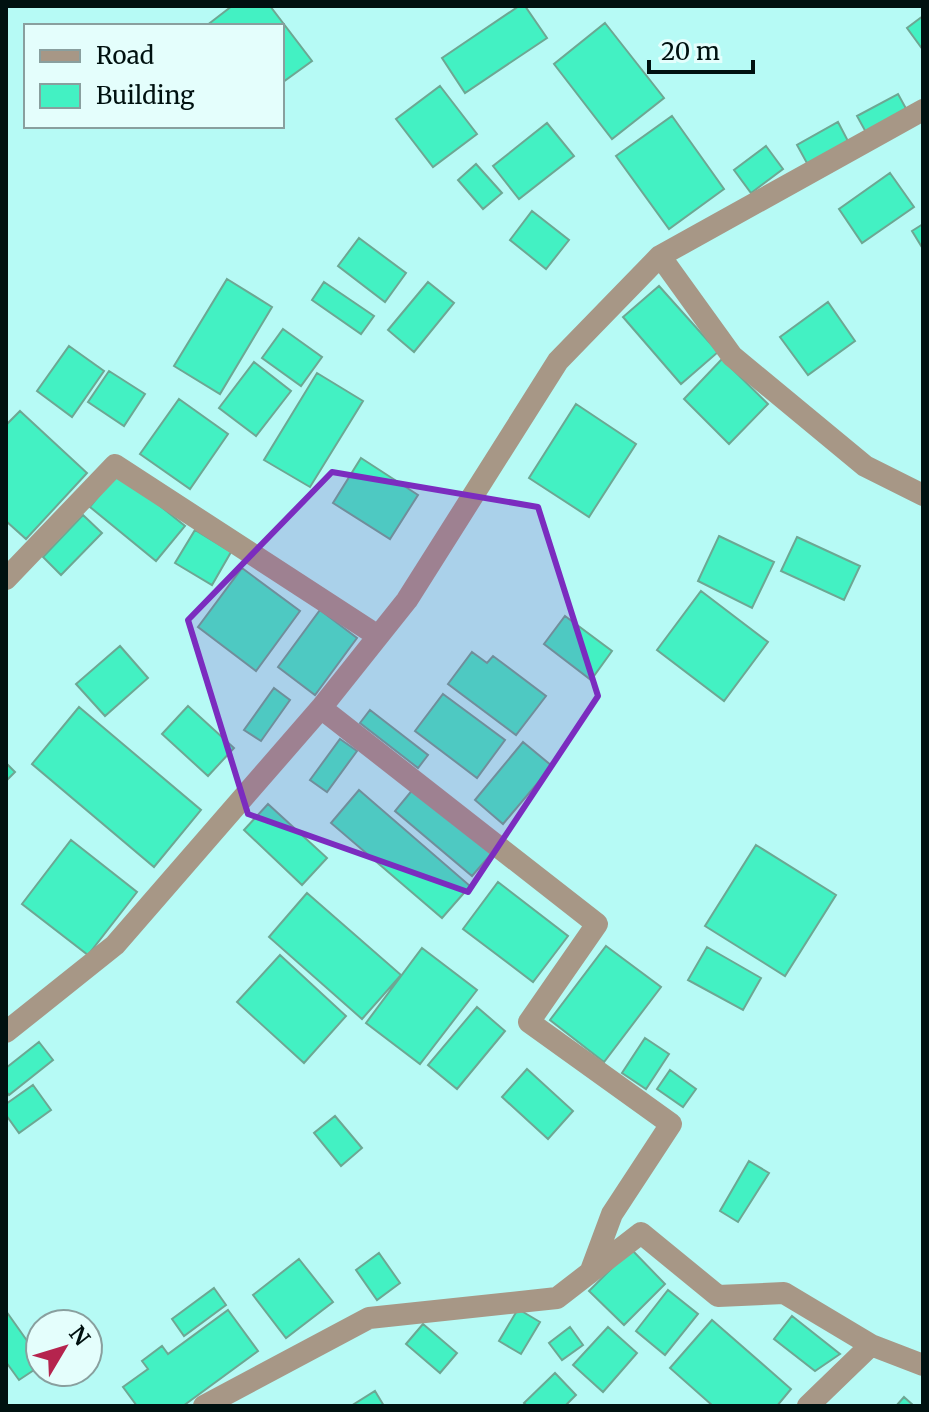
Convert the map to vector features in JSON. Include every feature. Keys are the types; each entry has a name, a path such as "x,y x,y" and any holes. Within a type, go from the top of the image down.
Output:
{"street":[{"path":"6,1032 115,945 321,708 407,600 558,361 660,256 923,110"},
{"path":"660,256 732,356 865,466 923,495"},
{"path":"6,579 115,465 378,636"},
{"path":"321,708 597,924 529,1022 671,1124 612,1214 590,1273"},
{"path":"204,1406 369,1318 557,1298 641,1233 718,1296 784,1293 871,1345 923,1365"},
{"path":"808,1406 871,1345"}],"highlighted area":[{"path":"332,472 538,507 598,696 468,892 248,814 188,620"}],"building":[{"path":"232,6 270,6 284,24 209,24"},
{"path":"519,6 525,6 547,38 465,93 442,58"},
{"path":"923,16 923,50 907,28"},
{"path":"605,23 664,98 612,139 554,64"},
{"path":"284,24 312,61 284,81"},
{"path":"440,86 477,134 433,167 396,119"},
{"path":"898,94 909,114 868,136 857,116"},
{"path":"672,116 724,189 669,229 616,156"},
{"path":"838,122 849,143 808,165 797,145"},
{"path":"547,123 574,156 519,199 493,166"},
{"path":"766,146 783,169 751,193 734,170"},
{"path":"476,164 502,193 483,209 458,180"},
{"path":"890,173 914,207 862,243 839,209"},
{"path":"532,211 569,240 546,269 510,240"},
{"path":"923,224 923,249 912,231"},
{"path":"359,238 406,273 385,302 338,266"},
{"path":"227,279 272,307 220,394 174,366"},
{"path":"324,282 374,316 361,334 312,300"},
{"path":"428,282 454,303 414,352 388,330"},
{"path":"659,286 718,352 681,384 623,317"},
{"path":"828,302 855,341 808,375 780,337"},
{"path":"283,329 322,357 301,386 262,358"},
{"path":"69,346 104,371 72,417 37,391"},
{"path":"722,359 768,404 729,444 684,399"},
{"path":"254,362 291,391 256,436 219,408"},
{"path":"109,371 145,394 124,426 88,402"},
{"path":"317,373 363,401 310,487 264,460"},
{"path":"179,399 228,434 190,489 140,454"},
{"path":"576,404 636,444 589,517 529,478"},
{"path":"20,411 87,473 26,539 6,521 6,425"},
{"path":"361,458 418,495 390,539 333,503"},
{"path":"118,472 185,526 156,561 90,507"},
{"path":"83,515 102,533 61,575 43,557"},
{"path":"195,530 231,552 212,585 175,563"},
{"path":"719,536 774,562 752,608 698,581"},
{"path":"797,537 860,566 844,600 781,571"},
{"path":"242,568 300,611 256,671 198,627"},
{"path":"701,591 768,642 724,701 657,650"},
{"path":"320,610 357,638 315,695 278,667"},
{"path":"565,616 612,651 591,680 544,644"},
{"path":"120,646 148,678 105,716 76,684"},
{"path":"472,652 487,663 493,656 546,696 516,735 448,684"},
{"path":"274,688 290,700 261,741 244,730"},
{"path":"443,694 505,740 477,778 415,731"},
{"path":"188,706 234,748 208,776 162,734"},
{"path":"79,707 201,810 154,867 32,764"},
{"path":"370,710 428,755 418,768 360,723"},
{"path":"340,739 357,751 327,792 310,780"},
{"path":"523,742 552,766 503,824 475,800"},
{"path":"6,763 15,772 6,781"},
{"path":"414,788 492,853 472,876 395,811"},
{"path":"359,790 470,886 442,918 331,823"},
{"path":"268,804 327,858 302,885 244,830"},
{"path":"71,840 137,892 88,955 22,904"},
{"path":"756,845 836,895 785,976 705,926"},
{"path":"498,882 568,936 533,982 463,929"},
{"path":"307,893 401,975 362,1019 269,937"},
{"path":"606,946 661,987 604,1062 550,1020"},
{"path":"707,947 761,978 743,1010 688,980"},
{"path":"422,948 477,990 420,1064 366,1023"},
{"path":"280,955 346,1016 304,1063 237,1002"},
{"path":"477,1007 505,1031 457,1089 428,1065"},
{"path":"645,1038 669,1054 646,1089 622,1073"},
{"path":"39,1042 53,1060 9,1095 6,1091 6,1068"},
{"path":"527,1069 573,1111 548,1139 502,1097"},
{"path":"670,1070 696,1089 683,1107 657,1089"},
{"path":"33,1085 51,1110 19,1133 6,1115 6,1104"},
{"path":"335,1116 362,1148 341,1166 314,1133"},
{"path":"749,1161 769,1173 738,1222 720,1211"},
{"path":"631,1249 665,1284 624,1325 589,1291"},
{"path":"379,1253 400,1283 377,1300 356,1270"},
{"path":"299,1259 333,1302 286,1338 253,1295"},
{"path":"214,1288 226,1305 184,1336 172,1319"},
{"path":"668,1290 698,1314 665,1355 636,1331"},
{"path":"518,1309 540,1322 521,1354 499,1341"},
{"path":"228,1310 258,1351 183,1406 137,1406 123,1387 148,1369 142,1361 162,1346 168,1354"},
{"path":"6,1311 24,1336 24,1377 19,1380 6,1362"},
{"path":"792,1316 840,1354 815,1371 774,1339"},
{"path":"712,1320 791,1389 777,1406 713,1406 670,1368"},
{"path":"423,1324 457,1353 440,1373 406,1344"},
{"path":"570,1327 583,1345 562,1360 549,1343"},
{"path":"608,1327 637,1353 603,1392 573,1365"},
{"path":"555,1373 576,1395 565,1406 527,1406 524,1403"},
{"path":"375,1391 384,1406 351,1406"},
{"path":"904,1397 914,1406 896,1406"}]}
